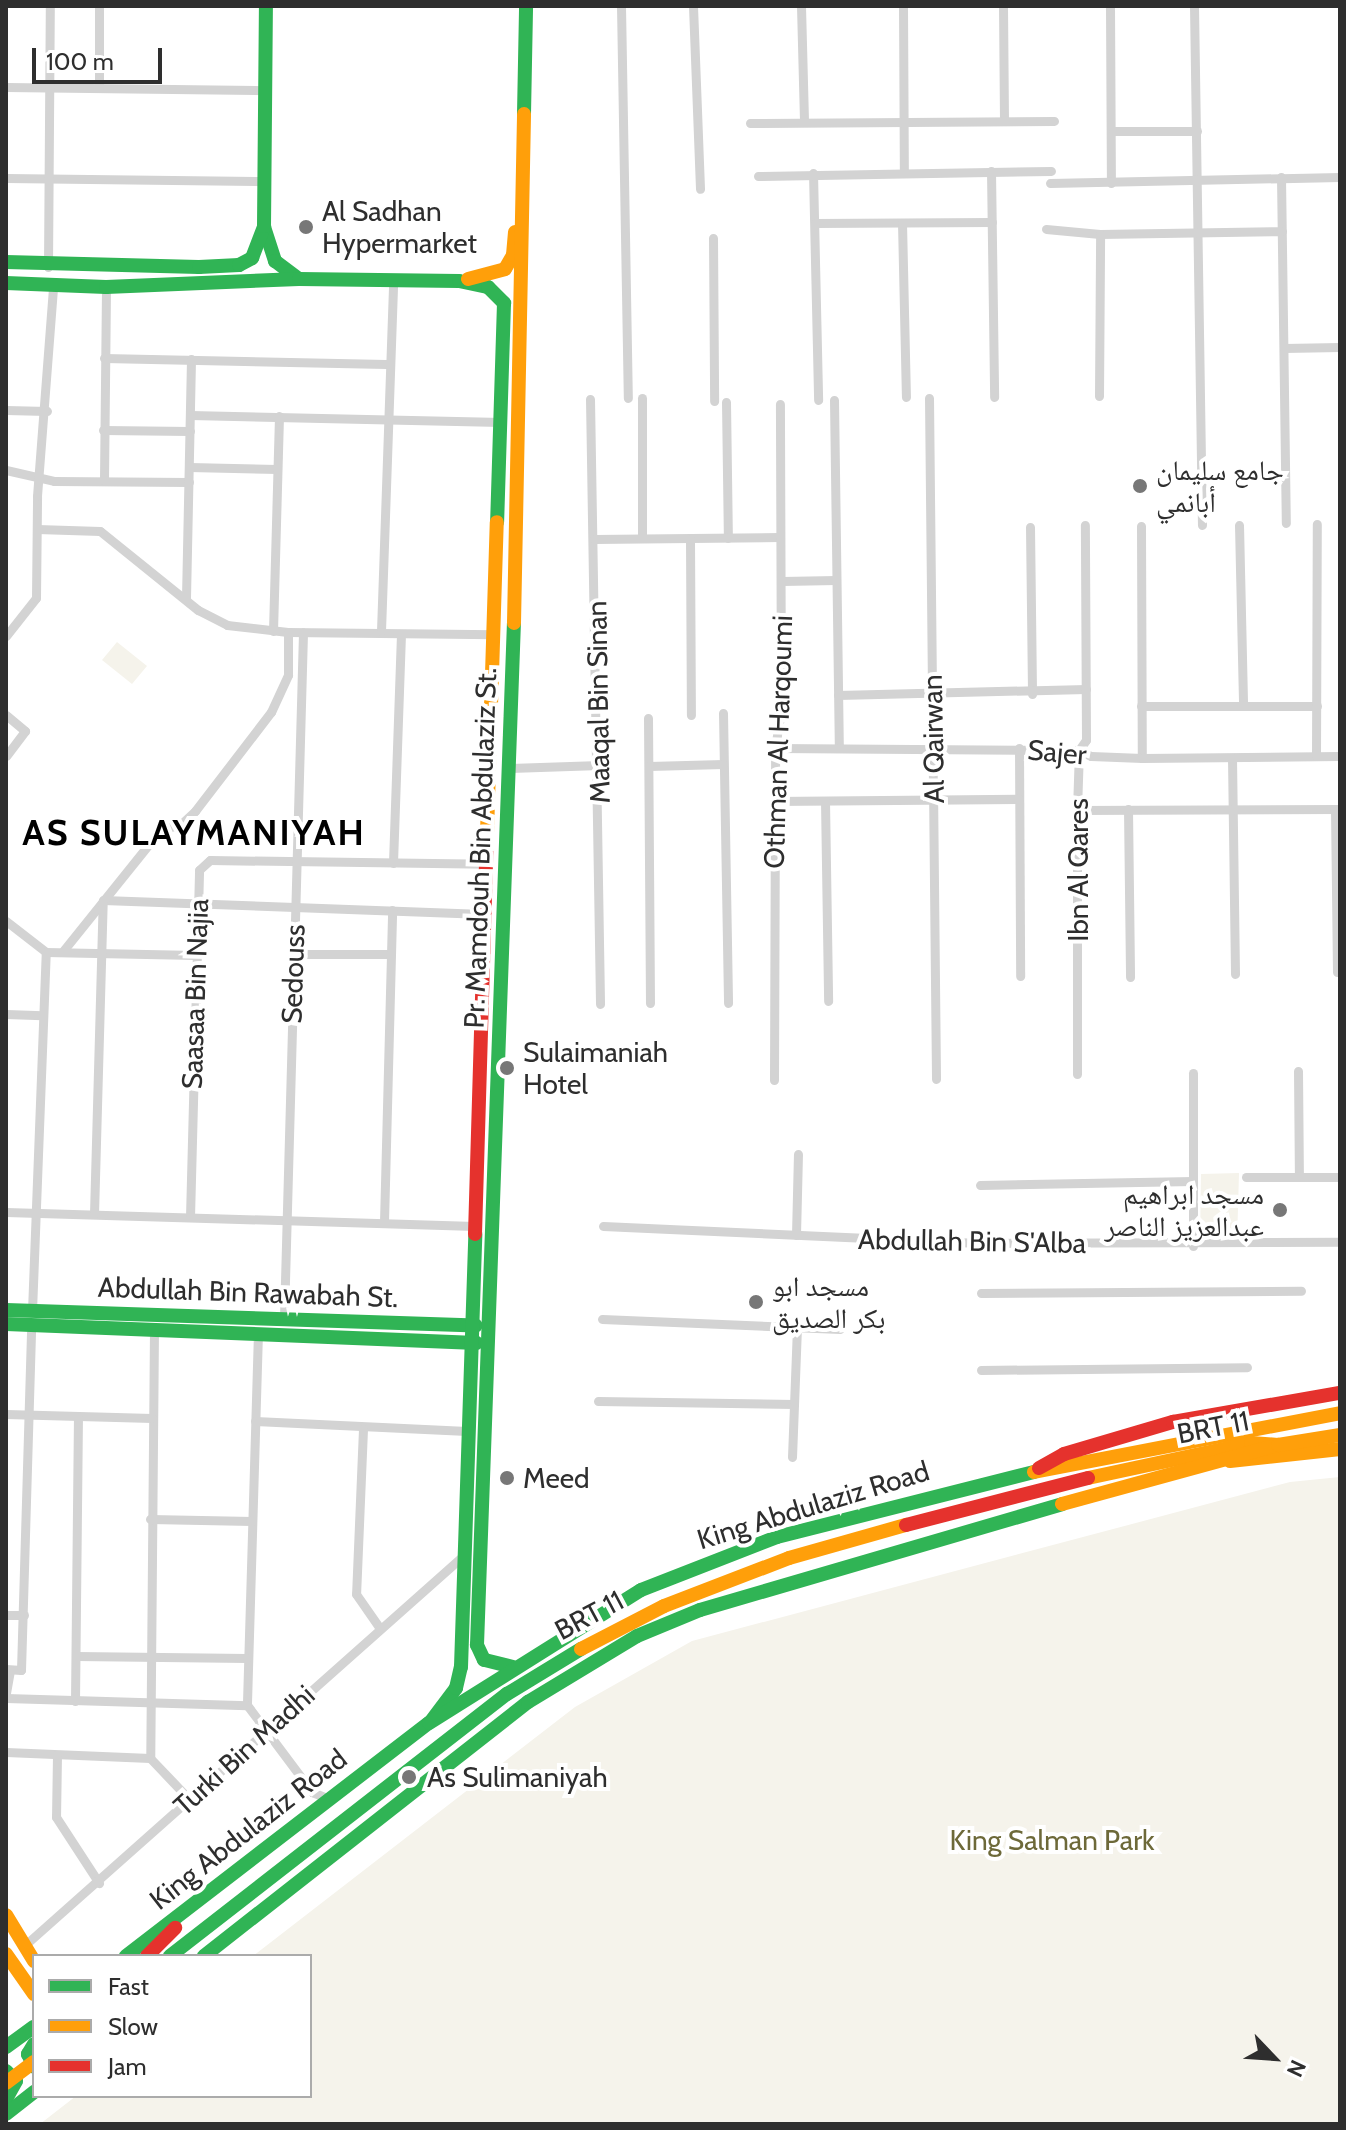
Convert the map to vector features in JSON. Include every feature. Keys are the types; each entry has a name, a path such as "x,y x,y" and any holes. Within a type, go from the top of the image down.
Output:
{"street":[{"path":"48,267 50,6"},
{"path":"99,6 99,87"},
{"path":"6,262 48,267 232,266 252,258 264,226 266,6"},
{"name":"Pr. Mamdouh Bin Abdulaziz St.","path":"513,1667 484,1660 477,1645 510,768 526,6"},
{"path":"621,6 628,398"},
{"path":"693,6 700,189"},
{"path":"801,6 804,122"},
{"path":"903,6 904,171"},
{"path":"1003,6 1004,121"},
{"path":"1110,6 1111,183"},
{"path":"1194,6 1202,525"},
{"path":"6,87 265,90"},
{"path":"750,123 1054,121"},
{"path":"1113,131 1197,131"},
{"path":"758,176 904,171 1051,171"},
{"path":"991,171 994,397"},
{"path":"813,173 818,400"},
{"path":"1281,177 1286,523"},
{"path":"1050,183 1340,177"},
{"path":"6,178 266,181"},
{"path":"6,283 106,287 253,284 299,279 459,281 505,269 513,255 522,210"},
{"path":"815,223 992,222"},
{"path":"902,223 906,397"},
{"path":"264,226 275,261 299,279"},
{"path":"1046,229 1100,234 1282,231"},
{"path":"1099,396 1100,234"},
{"path":"713,238 714,401"},
{"path":"381,631 386,364 393,281"},
{"name":"Pr. Mamdouh Bin Abdulaziz St.","path":"429,1723 456,1688 461,1667 506,316 496,291 459,281"},
{"path":"6,636 36,598 37,529 53,287"},
{"path":"104,480 106,287"},
{"path":"1284,348 1340,347"},
{"path":"104,358 386,364"},
{"path":"186,598 191,359"},
{"path":"642,398 642,538"},
{"name":"Al Qairwan","path":"929,398 936,1079"},
{"name":"Maaqal Bin Sinan","path":"590,399 600,765 600,1004"},
{"path":"834,400 839,747"},
{"path":"726,402 728,538"},
{"name":"Othman Al Harqoumi","path":"774,1080 775,748 781,710 780,404"},
{"path":"6,410 47,411"},
{"path":"190,415 501,422"},
{"path":"273,631 279,416"},
{"path":"103,430 190,431"},
{"path":"189,467 277,469"},
{"path":"6,470 54,481 189,482"},
{"path":"1316,756 1317,524"},
{"name":"Ibn Al Qares","path":"1077,1074 1077,810 1079,750 1086,740 1085,525"},
{"path":"1239,525 1243,705"},
{"path":"1141,526 1142,758"},
{"path":"1030,527 1032,694"},
{"path":"37,529 100,531 186,598 227,625 288,632 495,634"},
{"path":"594,539 780,537"},
{"path":"690,539 691,715"},
{"path":"782,581 836,580"},
{"path":"63,951 161,829 180,825 195,811 271,712 288,675 288,632"},
{"name":"Sedouss","path":"284,1317 303,632"},
{"path":"393,863 401,635"},
{"path":"838,695 1032,694 1086,689"},
{"path":"1141,706 1317,706"},
{"path":"723,713 728,1003"},
{"path":"6,715 25,731 6,756"},
{"path":"648,718 650,1003"},
{"name":"Sajer","path":"775,748 1019,748 1079,750 1091,756 1142,758 1340,756"},
{"path":"1019,748 1020,976"},
{"path":"1232,758 1235,974"},
{"path":"649,766 723,764"},
{"path":"510,768 600,765"},
{"path":"774,801 1019,799"},
{"path":"825,801 828,1001"},
{"path":"1128,809 1130,977"},
{"path":"1077,810 1337,809 1337,972"},
{"name":"Saasaa Bin Najia","path":"190,1217 199,870 210,860 487,864"},
{"path":"103,900 484,914"},
{"path":"94,1214 103,900"},
{"path":"384,1222 392,910"},
{"path":"6,921 46,952 196,955"},
{"path":"46,952 24,1615 21,1670 8,1670 6,1695 75,1701 247,1705"},
{"path":"294,954 390,954"},
{"path":"6,1014 42,1015"},
{"path":"1298,1071 1299,1177"},
{"path":"1193,1073 1193,1246"},
{"path":"796,1235 798,1154"},
{"path":"1246,1177 1340,1177"},
{"path":"980,1185 1193,1181"},
{"path":"6,1212 475,1226"},
{"name":"Abdullah Bin S'Alba","path":"603,1226 796,1235 1193,1246 1340,1242"},
{"path":"981,1293 1301,1291"},
{"name":"Abdullah Bin Rawabah St.","path":"6,1310 32,1318 284,1317 489,1326"},
{"path":"6,1324 32,1318 154,1329 488,1344"},
{"path":"602,1319 840,1329"},
{"path":"792,1457 797,1328"},
{"path":"154,1329 148,1657 150,1758 189,1799"},
{"path":"258,1332 247,1705 312,1792 327,1798"},
{"path":"981,1370 1247,1367"},
{"path":"1039,1468 1073,1451 1173,1422 1340,1393"},
{"path":"598,1401 794,1404"},
{"name":"King Abdulaziz Road","path":"129,1954 203,1899 327,1798 429,1723 513,1667 641,1590 777,1537 1039,1468 1340,1413"},
{"path":"6,1414 152,1418"},
{"path":"75,1701 78,1416"},
{"path":"255,1421 363,1429 467,1431"},
{"path":"363,1429 356,1594 379,1627"},
{"path":"204,1954 528,1702 637,1636 700,1610 860,1560 1230,1461 1278,1445 1340,1435"},
{"name":"BRT 11","path":"1110,1473 1201,1436"},
{"name":"BRT 11","path":"173,1954 507,1694 605,1634 789,1558 1021,1493 1251,1443 1278,1445"},
{"path":"1230,1461 1340,1449"},
{"path":"150,1519 252,1521"},
{"name":"Turki Bin Madhi","path":"25,1945 268,1733 379,1627 464,1555"},
{"path":"6,1615 24,1615"},
{"path":"76,1656 247,1658"},
{"path":"6,1753 150,1758"},
{"path":"57,1755 56,1817 99,1883"},
{"path":"149,1954 203,1899"},
{"path":"6,1915 32,1957"},
{"path":"6,1954 32,1989"},
{"path":"6,2047 32,2028"},
{"path":"6,2099 16,2088 9,2077 32,2065"},
{"path":"6,2114 32,2094"}],"green space":[{"path":"117,642 147,666 132,684 102,660"},
{"path":"1239,1173 1237,1243 1200,1243 1201,1174"},
{"name":"King Salman Park","path":"1340,1477 1340,2124 40,2124 73,2098 312,2098 312,1954 256,1954 575,1707 692,1641 1290,1482"}],"traffic: fast":[{"path":"6,262 199,267 239,265 252,258 264,226 266,6"},
{"path":"524,114 526,6"},
{"path":"264,227 275,261 299,279"},
{"path":"6,283 106,287 299,279 459,281 488,287 504,303 497,522"},
{"path":"513,1667 484,1660 477,1645 514,623"},
{"path":"432,1720 456,1688 461,1667 475,1234"},
{"path":"6,1310 476,1326"},
{"path":"6,1324 477,1343"},
{"path":"129,1954 429,1723 641,1590 777,1537 1034,1472"},
{"path":"207,1954 528,1702 637,1636 700,1610 1062,1504"},
{"path":"173,1954 507,1694 581,1649"},
{"path":"6,2047 32,2028"},
{"path":"32,2047 28,2054 32,2063"},
{"path":"6,2071 16,2081 6,2099"},
{"path":"6,2114 32,2094"}],"traffic: slow":[{"path":"514,623 524,114"},
{"path":"468,279 505,269 513,255 515,232"},
{"path":"487,833 497,522"},
{"path":"1034,1472 1340,1413"},
{"path":"1062,1504 1278,1445 1340,1435"},
{"path":"1088,1478 1251,1443 1278,1445"},
{"path":"1230,1461 1340,1449"},
{"path":"581,1649 664,1606 789,1558 906,1525"},
{"path":"6,1915 32,1958"},
{"path":"6,1954 32,1991"},
{"path":"6,2083 32,2064"}],"traffic: jam":[{"path":"475,1234 487,833"},
{"path":"1039,1468 1064,1454 1173,1422 1340,1393"},
{"path":"906,1525 1088,1478"},
{"path":"149,1954 175,1928"}],"place":[{"name":"Al Sadhan Hypermarket","path":"306,227"},
{"name":"جامع سليمان أبانمي","path":"1140,486"},
{"name":"Sulaimaniah Hotel","path":"507,1068"},
{"name":"مسجد ابراهيم عبدالعزيز الناصر","path":"1280,1210"},
{"name":"مسجد ابو بكر الصديق","path":"756,1302"},
{"name":"Meed","path":"507,1478"},
{"name":"As Sulimaniyah","path":"409,1777"}],"district":[{"name":"AS SULAYMANIYAH","path":"194,833"}]}
